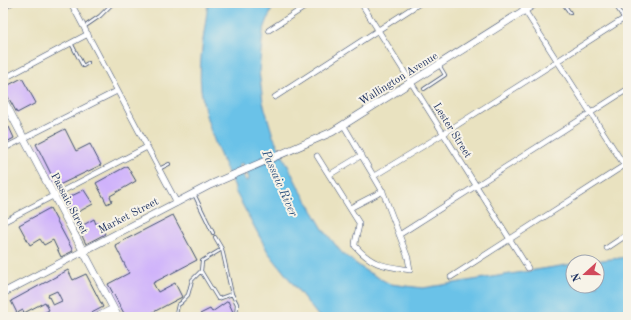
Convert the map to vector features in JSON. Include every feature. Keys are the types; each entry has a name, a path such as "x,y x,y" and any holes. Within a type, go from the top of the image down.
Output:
{"street":[{"path":"3,8 11,3"},
{"path":"71,3 177,202"},
{"path":"269,30 311,3"},
{"name":"Lester Street","path":"361,3 528,268"},
{"path":"275,97 420,3"},
{"path":"520,3 626,164 628,171"},
{"name":"Wallington Avenue","path":"266,162 344,126 536,3"},
{"path":"374,176 443,134 626,17"},
{"path":"3,79 88,34"},
{"path":"398,235 476,187 628,89"},
{"path":"3,149 117,91"},
{"name":"Passaic Street","path":"3,99 118,317"},
{"path":"317,156 359,223 359,229 355,237 355,246 363,255 381,266 410,270 408,258 398,235 383,192 344,126"},
{"path":"3,222 147,147"},
{"path":"329,175 362,155"},
{"name":"Market Street","path":"3,293 177,202 223,180 266,162"},
{"path":"450,277 626,164"},
{"path":"350,208 383,192"},
{"path":"607,248 628,234"},
{"path":"97,317 113,309"}],"lane":[{"path":"84,28 100,16 113,3"},
{"path":"563,3 570,14"},
{"path":"614,3 626,17"},
{"path":"71,43 83,66 88,63"},
{"path":"424,89 445,75 439,65"},
{"path":"159,169 169,164"},
{"path":"194,194 213,233"},
{"path":"215,237 222,249 232,294 237,304 236,317"},
{"path":"222,249 202,261 201,271 218,299 232,294"},
{"path":"171,317 176,314 178,305 188,295 192,280 201,271"}],"water":[{"name":"Passaic River","path":"208,3 274,3 263,32 259,71 263,102 273,136 298,186 323,229 342,253 366,271 390,284 423,288 565,265 565,294 605,294 605,260 628,257 628,317 319,317 268,252 235,191 235,187 214,140 206,115 200,78 201,57","holes":["266,150 269,151 276,165 274,169 271,167 265,153","240,163 243,164 249,178 248,181 245,180 239,166"]}],"building":[{"path":"22,78 36,103 17,113 3,88"},
{"path":"9,127 14,138 3,144 3,130"},
{"path":"65,129 76,151 90,144 101,165 57,186 36,144"},
{"path":"127,166 136,181 110,196 112,201 107,204 96,183"},
{"path":"84,190 93,204 71,216 63,200"},
{"path":"50,208 73,251 61,257 53,240 44,245 40,239 30,245 19,225"},
{"path":"173,215 197,260 153,283 158,292 175,283 182,297 144,317 126,317 108,284 129,273 115,245"},
{"path":"94,219 96,224 99,223 105,234 86,244 78,228"},
{"path":"68,270 73,280 86,274 103,307 84,317 36,317 49,310 45,302 24,313 23,310 17,313 11,301","holes":["57,291 62,301 53,305 48,295"]},
{"path":"228,301 233,312 232,317 202,317 200,314 210,309 212,312"}]}
